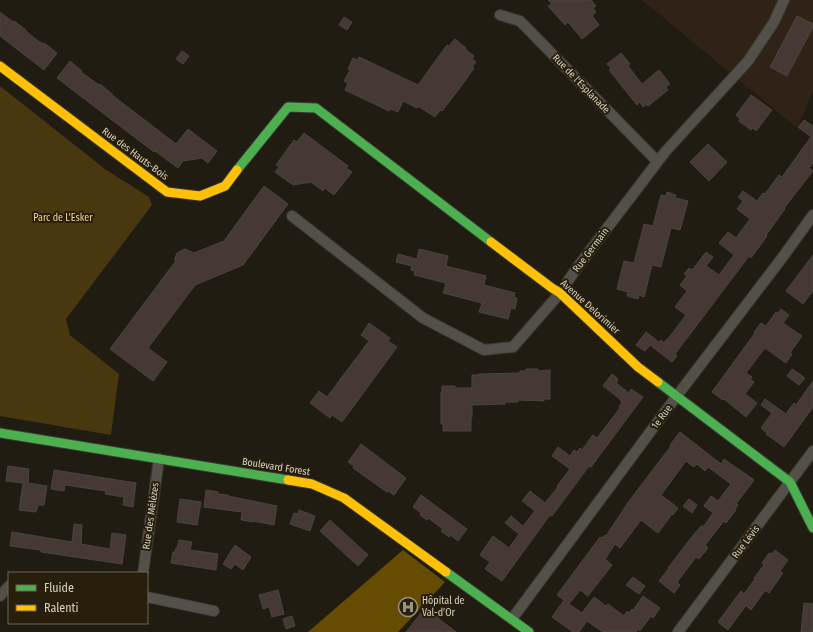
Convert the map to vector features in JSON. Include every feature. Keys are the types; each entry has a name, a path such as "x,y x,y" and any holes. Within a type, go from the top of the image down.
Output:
{"street":[{"name":"Rue Germain","path":"292,216 423,318 484,350 513,348 560,293 576,269 657,161 748,62 774,22 784,0"},
{"name":"Rue de l'Esplanade","path":"500,16 520,21 657,161"},
{"name":"Rue des Hauts-Bois","path":"0,66 167,192 200,196 225,186 288,107"},
{"name":"Avenue Delorimier","path":"288,107 316,108 560,293 638,367 790,482 813,528"},
{"name":"1e Rue","path":"512,619 813,215"},
{"name":"Boulevard Forest","path":"0,433 312,484 344,498 529,632"},
{"name":"Rue Lévis","path":"678,632 813,451"},
{"name":"Rue des Mélèzes","path":"143,572 159,459"},
{"path":"0,596 8,587"},
{"path":"148,597 214,611"}],"shaded area":[{"path":"642,0 813,0 813,92 797,128"},
{"name":"Hôpital de Val-d’Or","path":"403,550 445,582 398,632 308,632"}],"green space":[{"name":"Parc de L'Esker","path":"0,86 105,169 149,197 152,205 66,319 70,335 119,374 111,435 0,416"}],"building":[{"path":"548,0 591,0 596,6 593,8 596,12 592,16 599,25 582,39 568,22 565,25 548,6 552,4"},
{"path":"0,12 26,30 34,38 43,44 44,43 57,53 44,70 0,36"},
{"path":"797,16 813,24 813,27 787,76 770,67"},
{"path":"344,17 352,22 347,30 339,25"},
{"path":"455,39 474,56 472,59 476,62 472,67 474,68 462,85 442,111 440,110 435,117 418,106 417,108 403,101 398,112 390,109 389,111 345,90 348,83 344,81 350,70 348,69 353,58 357,60 359,57 418,85 447,45 449,46"},
{"path":"182,51 189,56 183,64 176,59"},
{"path":"621,53 630,64 628,66 642,84 659,70 670,84 666,87 668,90 648,106 647,104 643,107 640,102 637,105 609,70 611,68 607,64"},
{"path":"70,61 82,71 81,72 99,85 100,84 176,144 188,129 217,151 208,163 202,158 183,161 178,168 155,151 154,152 57,78"},
{"path":"751,95 772,110 756,131 753,128 751,130 739,121 740,119 736,115"},
{"path":"804,120 813,126 813,163 809,168 813,171 784,208 785,209 751,258 749,256 675,354 677,356 672,362 650,345 645,351 636,345 646,332 659,342 661,340 664,343 686,315 675,307 687,291 680,285 687,276 684,274 689,268 692,270 693,269 706,252 713,257 706,266 719,275 734,255 719,243 728,232 736,238 750,219 737,209 743,201 738,197 743,191 757,201 763,193 765,194 779,175 782,177 811,137 798,127"},
{"path":"304,133 348,166 346,168 352,172 334,195 325,188 323,191 311,182 293,185 275,172 279,167 276,165 294,140 297,142"},
{"path":"708,144 727,162 709,181 690,162"},
{"path":"264,186 288,204 243,265 195,285 148,348 167,362 153,381 110,349 175,262 177,253 185,249 194,253 224,241"},
{"path":"667,192 676,195 675,198 688,201 680,230 671,228 661,267 652,265 644,297 639,295 638,299 627,296 628,292 617,289 624,261 634,263 644,224 653,226 661,195 666,196"},
{"path":"419,249 448,256 446,266 486,276 484,285 515,293 514,297 517,298 515,309 511,308 508,319 479,312 482,303 443,293 446,283 414,275 415,271 411,270 412,266 396,262 398,254 417,259"},
{"path":"813,255 813,291 803,304 786,291"},
{"path":"781,309 789,315 783,323 802,336 790,353 792,354 786,363 765,348 746,373 752,377 750,379 754,382 745,394 757,403 746,417 724,399 723,400 712,392 761,323 766,326 776,312 778,313"},
{"path":"369,323 390,338 388,341 397,347 342,422 332,415 330,418 310,403 319,391 327,397 369,341 361,335"},
{"path":"526,369 538,369 538,371 550,370 550,399 544,399 544,401 518,400 518,402 505,402 505,404 472,405 471,431 443,431 443,424 441,424 442,386 472,388 472,375 520,373 520,371 526,371"},
{"path":"792,369 805,378 799,385 787,376"},
{"path":"612,374 618,379 616,383 629,393 631,389 643,397 591,467 589,466 552,516 550,515 502,581 485,569 490,562 480,555 493,536 509,548 519,534 505,523 511,516 523,526 535,511 522,501 530,491 545,503 558,487 557,486 570,469 552,456 558,447 570,456 574,450 577,452 580,448 582,450 593,435 597,438 620,408 619,407 622,402 620,399 603,386"},
{"path":"813,381 813,407 784,447 766,434 767,433 761,428 772,413 761,405 765,399 786,414 794,403 796,405"},
{"path":"680,432 721,464 724,459 754,480 736,504 738,505 735,509 736,510 726,523 724,521 705,545 708,548 699,559 696,557 677,582 680,585 674,593 659,581 691,538 701,526 703,527 713,513 704,506 711,496 718,501 731,484 708,467 705,471 697,464 694,467 686,461 661,495 678,508 673,515 672,514 658,533 641,520 620,548 615,544 605,559 612,565 588,596 580,590 569,604 582,613 594,597 606,606 608,604 624,616 627,611 629,613 632,609 633,610 643,596 660,608 653,618 651,616 640,631 638,629 636,632 603,632 587,621 579,632 573,632 552,617 564,600 557,595 600,537 602,538 605,535 606,536 629,501"},
{"path":"361,444 406,478 394,495 388,491 387,492 353,468 354,466 348,462"},
{"path":"8,466 29,469 28,483 47,486 44,505 38,505 36,512 19,510 23,483 6,481"},
{"path":"54,470 136,483 133,507 123,505 124,497 105,494 106,491 65,485 64,491 51,489"},
{"path":"206,490 218,492 218,494 277,506 274,525 241,520 242,512 204,507"},
{"path":"421,495 467,529 458,541 441,531 443,529 428,518 427,520 420,515 421,513 413,507"},
{"path":"180,499 201,502 197,525 177,522"},
{"path":"689,499 697,505 692,513 683,506"},
{"path":"299,510 315,516 310,531 290,524 294,513 298,514"},
{"path":"330,520 368,555 358,566 320,531"},
{"path":"74,524 82,525 81,544 110,549 112,533 126,535 122,564 10,546 12,532 72,542"},
{"path":"179,540 192,542 190,550 218,554 216,570 171,563 173,552 175,552 177,548"},
{"path":"235,545 251,557 243,570 235,564 231,569 223,564"},
{"path":"775,550 788,560 780,571 783,573 769,593 765,590 751,610 746,606 728,630 718,622 741,591 744,594 764,565 762,563 769,553 772,554"},
{"path":"633,577 645,586 639,594 626,585"},
{"path":"278,590 284,614 272,617 269,607 263,609 259,595"},
{"path":"804,603 813,604 813,632 801,632"},
{"path":"425,608 456,632 406,632"},
{"path":"292,616 295,626 286,629 283,619"}],"traffic: fast":[{"path":"237,170 288,107 316,108 491,242"},
{"path":"658,382 790,482 813,528"},
{"path":"0,433 288,480"},
{"path":"446,572 529,632"}],"traffic: slow":[{"path":"0,66 167,192 200,196 225,186 237,170"},
{"path":"491,242 560,293 638,367 658,382"},
{"path":"288,480 312,484 344,498 446,572"}],"place":[{"name":"Hôpital de Val-d’Or","path":"408,607"}]}
